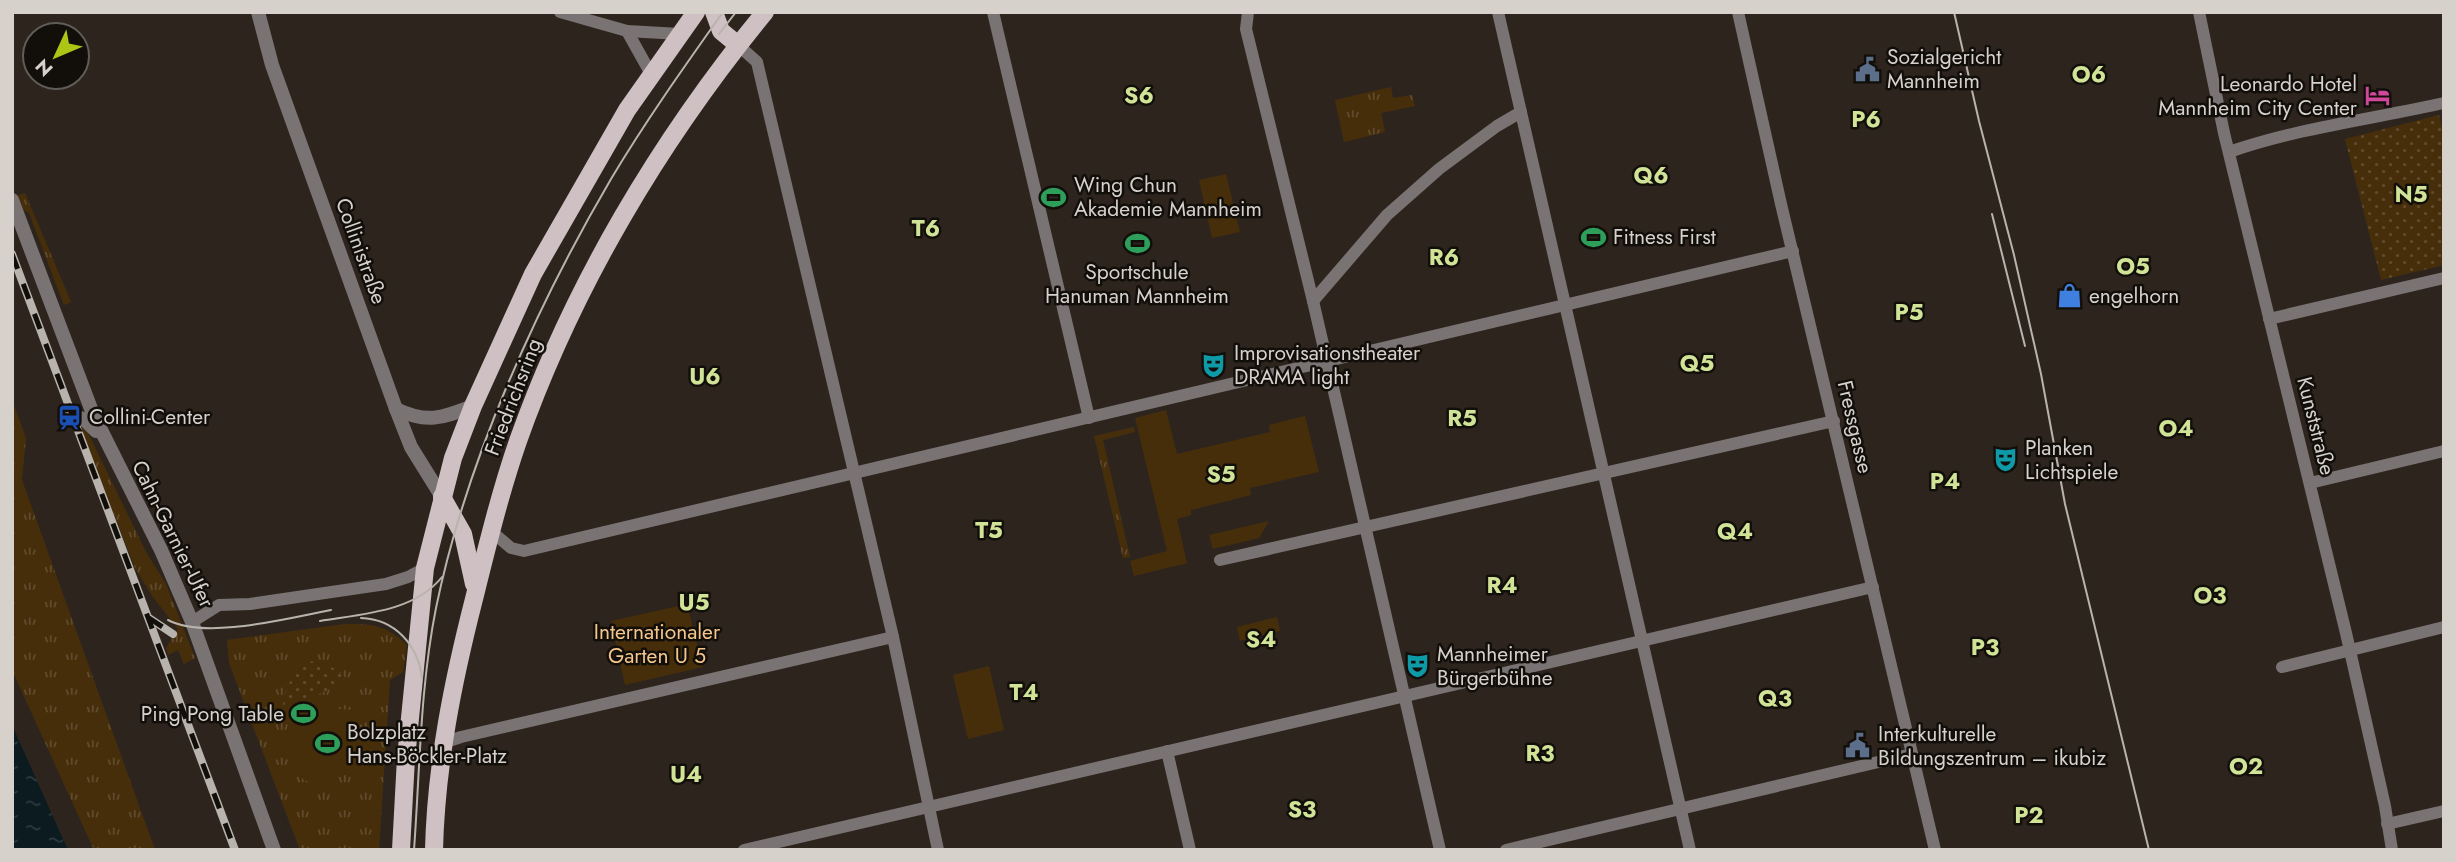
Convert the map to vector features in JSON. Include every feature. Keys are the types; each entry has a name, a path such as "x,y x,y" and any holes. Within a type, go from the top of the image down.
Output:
{"main road":[{"name":"Friedrichsring","path":"401,850 405,758 425,568 442,497 473,406 533,274 607,143 651,74 696,12"},
{"path":"714,12 722,31 738,45"},
{"name":"Friedrichsring","path":"434,850 443,743 460,653 517,443 577,300 665,148 738,45 765,12"},
{"path":"442,497 463,534 476,591"}],"street":[{"name":"Collinistraße","path":"258,12 272,65 396,409 411,447 442,497"},
{"path":"560,12 627,31 680,34"},
{"path":"993,12 1088,418"},
{"path":"1248,12 1245,29 1312,301 1440,850"},
{"path":"1498,12 1690,850"},
{"name":"Fressgasse","path":"1738,12 1935,850"},
{"name":"Kunststraße","path":"2199,12 2229,152 2385,806 2392,850"},
{"path":"627,31 651,74"},
{"path":"738,45 757,62 893,637 939,850"},
{"path":"2229,152 2357,119 2398,114 2444,103"},
{"path":"1312,301 1387,215 1447,164 1497,126 1521,112"},
{"name":"Cahn-Garnier-Ufer","path":"12,200 82,385 112,456 161,550 192,622 274,850"},
{"path":"491,531 511,548 524,551 1793,251"},
{"path":"2269,319 2444,278"},
{"path":"82,385 79,403 68,416 79,417 91,424 112,456"},
{"path":"396,409 427,420 473,406"},
{"path":"1220,560 1834,421"},
{"path":"2310,483 2444,451"},
{"path":"192,622 219,605 250,604 386,583 408,577 425,568"},
{"path":"744,850 1873,587"},
{"path":"2282,667 2444,626"},
{"path":"443,743 893,637"},
{"path":"1167,751 1190,850"},
{"path":"1506,850 1912,754"},
{"path":"2387,824 2444,811"}],"green space":[{"path":"1391,87 1393,98 1412,95 1415,106 1381,113 1385,132 1344,142 1335,100"},
{"path":"2439,115 2444,135 2444,265 2381,280 2345,139"},
{"path":"1226,174 1240,232 1212,238 1199,180"},
{"path":"25,193 71,302 64,305 29,213 24,210 16,196"},
{"path":"12,400 26,438 22,480 155,850 94,850 12,670"},
{"path":"1166,410 1177,454 1270,432 1269,425 1305,416 1319,472 1250,488 1251,495 1191,510 1191,515 1177,519 1187,563 1134,576 1130,561 1167,551 1135,418"},
{"path":"1134,427 1135,432 1103,440 1130,557 1123,558 1094,436"},
{"path":"80,428 86,429 146,552 166,584 195,658 184,664 178,650 168,655 166,648 178,629 135,568"},
{"path":"1269,521 1259,538 1213,549 1209,535"},
{"name":"Internationaler Garten U 5","path":"687,604 703,667 625,685 611,621"},
{"path":"1277,617 1280,631 1240,641 1237,627"},
{"path":"345,624 379,627 407,645 403,672 390,680 379,850 300,850 229,663 227,640"},
{"path":"314,661 336,669 348,680 301,703 286,716 284,701 287,688 303,663"},
{"path":"989,666 1004,730 968,739 953,675"},
{"name":"Bolzplatz Hans-Böckler-Platz","path":"338,709 351,710 357,720 356,744 343,766 333,775 322,780 306,781 294,770 292,751 312,726"}],"water":[{"path":"12,725 68,850 12,850"}],"tram line":[{"path":"414,850 424,698 436,608 465,497 485,442 531,332 583,228 637,137 723,12"},
{"path":"719,34 736,12"},
{"path":"1954,12 2041,374 2065,504 2149,850"},
{"path":"1992,214 2025,346"},
{"path":"320,621 386,610 417,598 442,577"},
{"path":"168,620 184,626 225,628 331,610"},
{"path":"361,618 384,623 403,636 416,655 422,678"}],"railway":[{"path":"12,254 235,850"},
{"path":"149,618 173,634"}],"place":[{"name":"Sozialgericht Mannheim","path":"1867,69"},
{"name":"Leonardo Hotel Mannheim City Center","path":"2377,96"},
{"name":"Wing Chun Akademie Mannheim","path":"1054,197"},
{"name":"Fitness First","path":"1593,237"},
{"name":"Sportschule Hanuman Mannheim","path":"1137,243"},
{"name":"engelhorn","path":"2069,296"},
{"name":"Improvisationstheater DRAMA light","path":"1214,365"},
{"name":"Collini-Center","path":"69,417"},
{"name":"Planken Lichtspiele","path":"2005,460"},
{"name":"Mannheimer Bürgerbühne","path":"1417,666"},
{"name":"Ping Pong Table","path":"304,714"},
{"name":"Bolzplatz Hans-Böckler-Platz","path":"327,744"},
{"name":"Interkulturelle Bildungszentrum – ikubiz","path":"1858,746"}],"district":[{"name":"O6","path":"2089,74"},
{"name":"S6","path":"1139,95"},
{"name":"P6","path":"1866,119"},
{"name":"Q6","path":"1651,175"},
{"name":"N5","path":"2411,194"},
{"name":"T6","path":"926,228"},
{"name":"R6","path":"1444,257"},
{"name":"O5","path":"2133,266"},
{"name":"P5","path":"1909,312"},
{"name":"Q5","path":"1697,363"},
{"name":"U6","path":"705,376"},
{"name":"R5","path":"1462,418"},
{"name":"O4","path":"2176,428"},
{"name":"S5","path":"1221,474"},
{"name":"P4","path":"1945,481"},
{"name":"T5","path":"989,530"},
{"name":"Q4","path":"1735,531"},
{"name":"R4","path":"1502,585"},
{"name":"O3","path":"2210,595"},
{"name":"U5","path":"694,602"},
{"name":"S4","path":"1261,639"},
{"name":"P3","path":"1985,647"},
{"name":"T4","path":"1024,692"},
{"name":"Q3","path":"1775,698"},
{"name":"R3","path":"1540,753"},
{"name":"O2","path":"2246,766"},
{"name":"U4","path":"686,774"},
{"name":"S3","path":"1302,809"},
{"name":"P2","path":"2029,815"}]}
